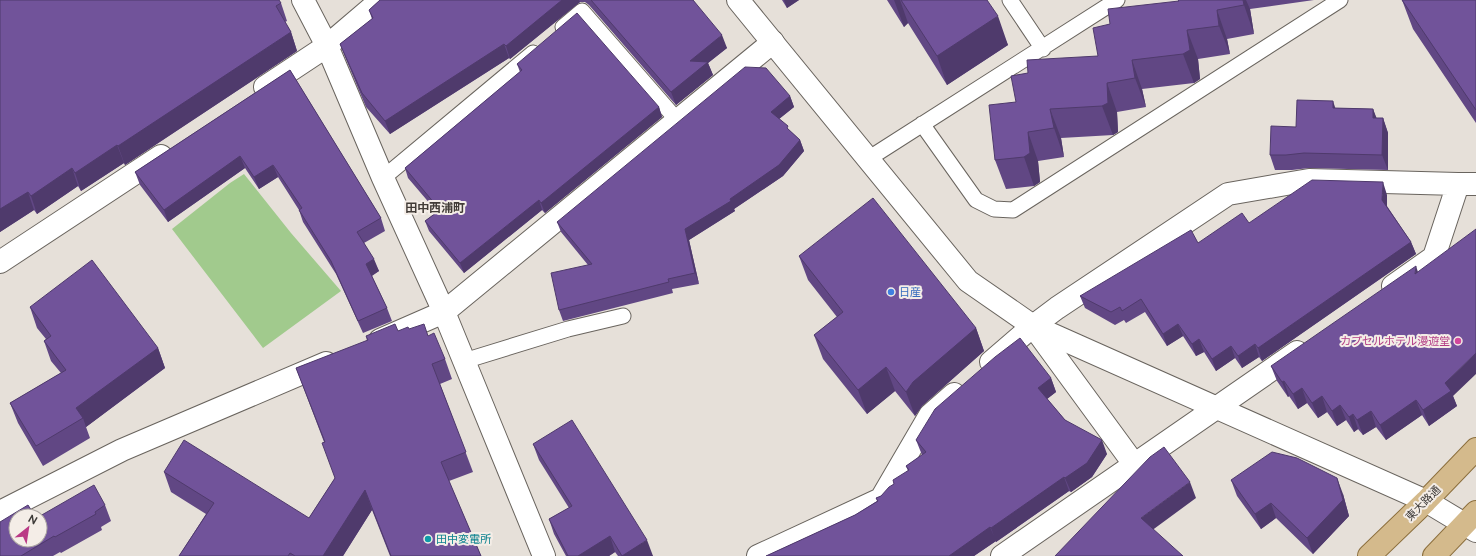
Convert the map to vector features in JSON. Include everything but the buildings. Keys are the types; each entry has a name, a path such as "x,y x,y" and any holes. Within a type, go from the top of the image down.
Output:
{"main road":[{"name":"東大路通","path":"1370,556 1476,449"},
{"path":"1434,556 1472,522"}],"street":[{"path":"303,0 327,46 383,178 444,312 544,556"},
{"path":"247,99 327,46 381,0"},
{"path":"738,0 968,281 1033,326 1472,522"},
{"path":"364,347 444,312 773,42"},
{"path":"0,262 180,143"},
{"path":"758,556 881,498 930,415 973,377 1033,326 1057,308 1228,194 1309,180 1467,184 1434,257 1375,298"},
{"path":"1033,326 1134,464"},
{"path":"1005,555 1316,339"},
{"path":"0,512 122,450 342,356"}],"lane":[{"path":"1010,0 1043,49"},
{"path":"868,159 1043,49 1117,0"},
{"path":"922,124 976,200 994,209 1013,210 1340,0"},
{"path":"383,178 582,11 677,120"},
{"path":"464,361 568,330 623,316"}],"green space":[{"path":"244,174 291,233 341,291 263,348 172,229 230,183"}],"place":[{"name":"日産","path":"891,292"},
{"name":"カプセルホテル漫遊堂","path":"1458,341"},
{"name":"田中変電所","path":"428,539"}],"district":[{"name":"田中西浦町","path":"435,208"}]}
